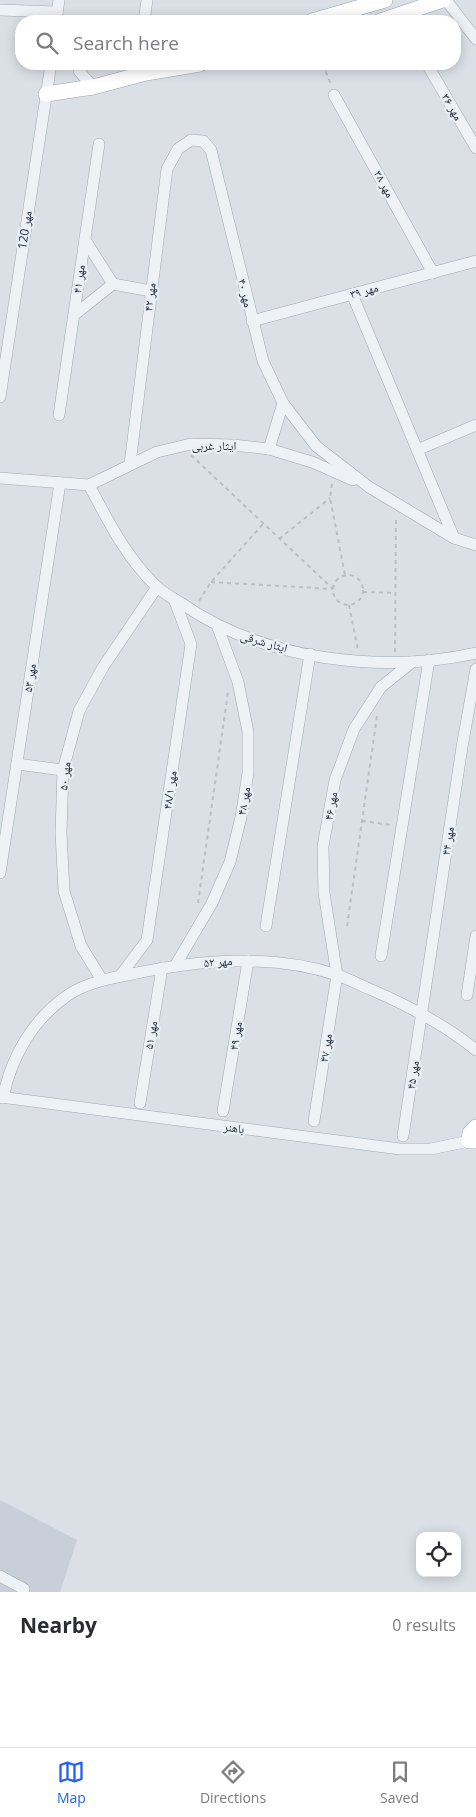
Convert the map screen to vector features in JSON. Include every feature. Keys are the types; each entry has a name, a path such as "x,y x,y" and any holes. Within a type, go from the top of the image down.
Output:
{"main road":[{"path":"333,15 385,0"},
{"path":"398,15 444,0"},
{"path":"46,94 93,87 164,70"},
{"path":"472,1141 470,1132 476,1127"}],"street":[{"path":"57,15 59,0"},
{"path":"145,15 147,0"},
{"path":"444,0 456,15"},
{"path":"0,10 41,15"},
{"path":"461,21 476,39"},
{"name":"مهر 120","path":"0,397 50,70"},
{"path":"78,70 93,87"},
{"name":"مهر ۳۶","path":"430,70 476,148"},
{"name":"مهر ۳۸","path":"334,95 433,273"},
{"name":"مهر ۴۲","path":"130,464 167,169 178,149 191,140"},
{"name":"مهر ۴۰","path":"191,140 203,141 211,150 263,361 283,402 316,446"},
{"name":"مهر ۴۱","path":"59,415 98,144"},
{"path":"84,240 113,284"},
{"name":"مهر ۳۹","path":"252,321 476,261"},
{"path":"74,315 113,284 151,290"},
{"path":"352,294 454,538"},
{"path":"269,449 283,402"},
{"path":"417,450 476,425"},
{"name":"ایثار غربی","path":"89,485 157,452 191,444 233,445 269,449 312,462 369,487"},
{"name":"ایثار غربی","path":"316,446 369,487 454,538 476,545"},
{"path":"0,478 89,485"},
{"name":"مهر ۵۳","path":"0,873 60,483"},
{"name":"ایثار شرقی","path":"89,485 128,555 156,587 192,612 241,637 310,654 360,661 412,662 454,658 476,653"},
{"name":"مهر ۵۰","path":"102,980 81,946 64,891 61,833 63,770 79,712 103,667 156,587"},
{"name":"مهر ۴۸/۱","path":"120,976 148,940 192,644 174,599"},
{"name":"مهر ۴۸","path":"175,966 216,895 230,862 241,816 248,773 248,732 238,682 217,625"},
{"path":"266,926 310,654"},
{"path":"381,956 428,660"},
{"name":"مهر ۴۶","path":"337,975 324,893 323,846 335,780 354,729 381,687 412,662"},
{"name":"مهر ۴۴","path":"422,1014 462,747 476,669"},
{"path":"17,764 63,770"},
{"path":"468,994 476,936"},
{"name":"مهر ۵۲","path":"2,1098 6,1082 31,1029 46,1012 69,994 102,980 120,976 175,966 213,962 248,961 301,966 337,975 401,1002 453,1032 476,1050"},
{"name":"مهر ۴۹","path":"223,1111 248,961"},
{"name":"مهر ۵۱","path":"140,1103 162,968"},
{"name":"مهر ۴۷","path":"314,1121 337,975"},
{"name":"مهر ۴۵","path":"403,1136 422,1014"},
{"name":"باهنر","path":"2,1098 400,1149 431,1149 472,1141"},
{"path":"0,1576 24,1589"}],"path":[{"path":"325,70 334,95"},
{"path":"182,446 333,590 337,601 349,605 359,601 363,592 358,579 346,575 336,580 333,590"},
{"path":"334,472 330,498 346,575"},
{"path":"279,539 330,498"},
{"path":"394,661 396,503"},
{"path":"192,612 210,582 263,524"},
{"path":"210,582 333,590"},
{"path":"363,592 395,593"},
{"path":"349,605 360,661"},
{"path":"198,905 232,665"},
{"path":"347,926 377,715"},
{"path":"362,821 402,827"}],"shaded area":[{"path":"0,1500 77,1540 60,1592 0,1592"}]}
